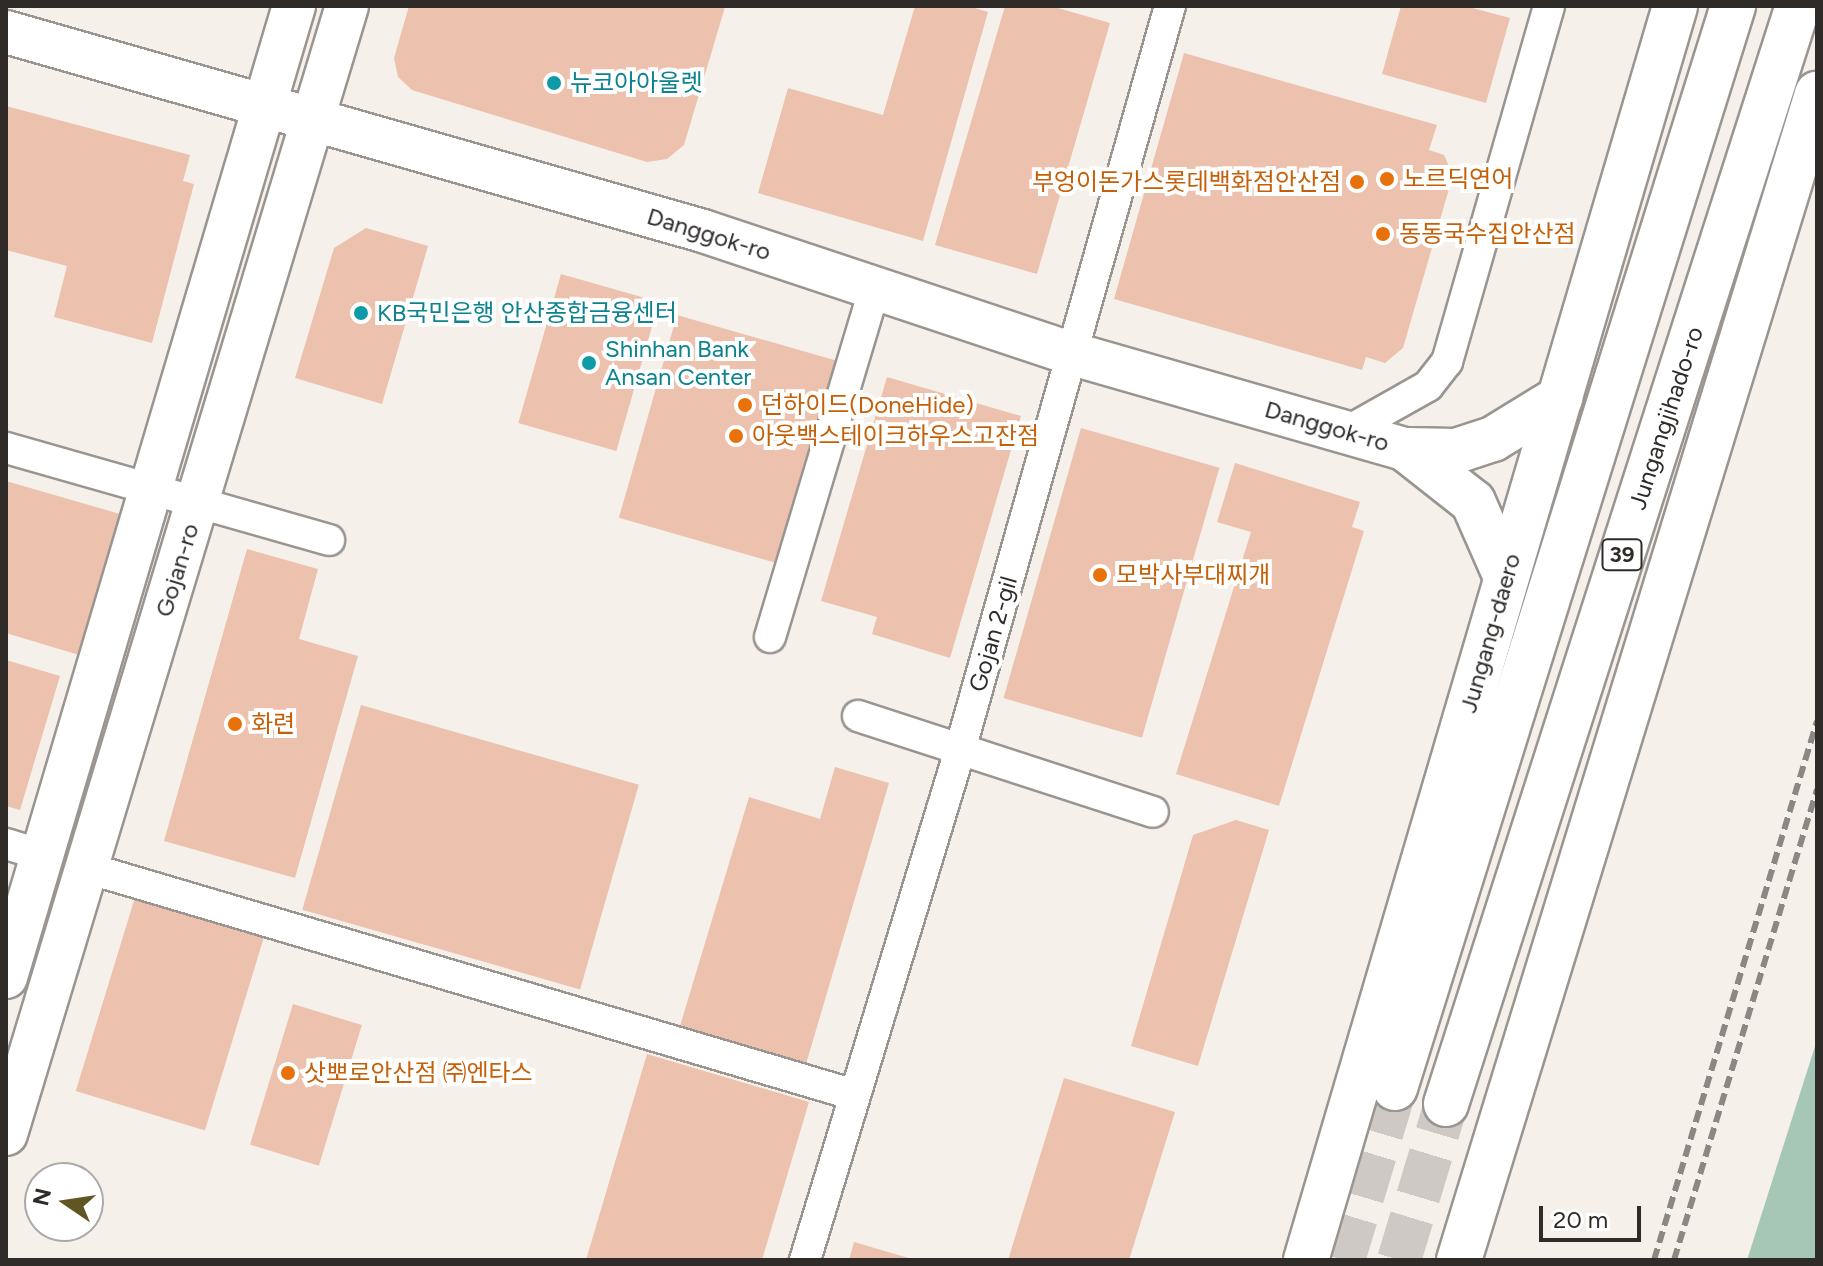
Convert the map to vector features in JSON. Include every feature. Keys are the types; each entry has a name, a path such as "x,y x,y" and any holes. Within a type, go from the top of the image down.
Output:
{"main road":[{"name":"Jungang-daero","path":"1307,1256 1675,6"},
{"name":"39","path":"1395,1088 1733,6"},
{"name":"Jungangjihado-ro","path":"1446,1104 1798,6"},
{"path":"1459,1260 1817,94"},
{"path":"1407,450 1456,451 1493,439 1560,398"},
{"path":"1407,450 1473,502 1506,577"}],"street":[{"name":"Gojan-ro","path":"6,977 24,850 151,488 294,6"},
{"name":"Gojan-ro","path":"6,1134 347,6"},
{"name":"Gojan 2-gil","path":"805,1260 960,750 1170,6"},
{"path":"1348,431 1428,386 1447,362 1549,6"},
{"name":"Danggok-ro","path":"6,32 703,231 1073,354 1407,450"},
{"path":"770,637 875,286"},
{"path":"6,448 329,540"},
{"path":"858,716 1153,812"},
{"path":"87,868 855,1095"}],"green space":[{"path":"1817,1040 1817,1260 1747,1260"}],"building":[{"name":"뉴코아아울렛","path":"409,6 725,7 684,145 667,159 647,162 412,90 398,77 394,58"},
{"path":"915,6 968,6 988,12 923,241 758,193 788,88 883,115"},
{"path":"1005,6 1051,6 1110,23 1037,274 935,245"},
{"path":"1401,6 1465,6 1510,18 1486,103 1382,74"},
{"path":"1184,53 1437,125 1429,150 1444,155 1453,175 1403,348 1385,363 1366,357 1362,370 1114,299"},
{"path":"6,106 190,155 183,181 194,184 152,343 54,317 67,266 6,250"},
{"name":"KB국민은행 안산종합금융센터","path":"366,228 428,246 382,404 295,378 334,248"},
{"name":"Shinhan Bank Ansan Center","path":"561,274 659,302 616,451 518,423"},
{"path":"677,315 847,364 789,567 619,518"},
{"path":"887,377 1021,416 950,658 872,634 877,617 821,601"},
{"path":"1081,428 1219,468 1142,738 1004,698"},
{"path":"1235,463 1360,502 1352,527 1364,531 1279,806 1176,774 1251,532 1217,522"},
{"path":"6,481 120,514 79,655 6,633"},
{"path":"247,549 318,569 299,639 358,656 295,878 164,841"},
{"path":"6,660 60,676 20,810 6,806"},
{"path":"361,705 639,785 580,989 302,910"},
{"path":"835,767 889,783 806,1064 680,1026 749,797 820,819"},
{"path":"1236,820 1269,830 1198,1066 1131,1046 1193,835"},
{"path":"136,894 265,933 205,1130 76,1091"},
{"path":"293,1004 362,1025 319,1166 250,1145"},
{"path":"647,1054 809,1102 762,1260 586,1260"},
{"path":"1064,1078 1175,1112 1129,1260 1008,1260"},
{"path":"854,1242 912,1259 912,1260 849,1260"}],"tunnel":[{"path":"1343,1260 1395,1088"},
{"path":"1399,1260 1446,1104"}],"railway":[{"path":"1654,1260 1817,721"},
{"path":"1674,1260 1817,789"}],"place":[{"name":"뉴코아아울렛","path":"554,83"},
{"name":"노르딕연어","path":"1387,179"},
{"name":"부엉이돈가스롯데백화점안산점","path":"1357,182"},
{"name":"동동국수집안산점","path":"1383,234"},
{"name":"KB국민은행 안산종합금융센터","path":"361,313"},
{"name":"Shinhan Bank Ansan Center","path":"589,363"},
{"name":"던하이드(DoneHide)","path":"745,405"},
{"name":"아웃백스테이크하우스고잔점","path":"736,436"},
{"name":"모박사부대찌개","path":"1100,575"},
{"name":"화련","path":"235,724"},
{"name":"삿뽀로안산점 ㈜엔타스","path":"288,1073"}]}
